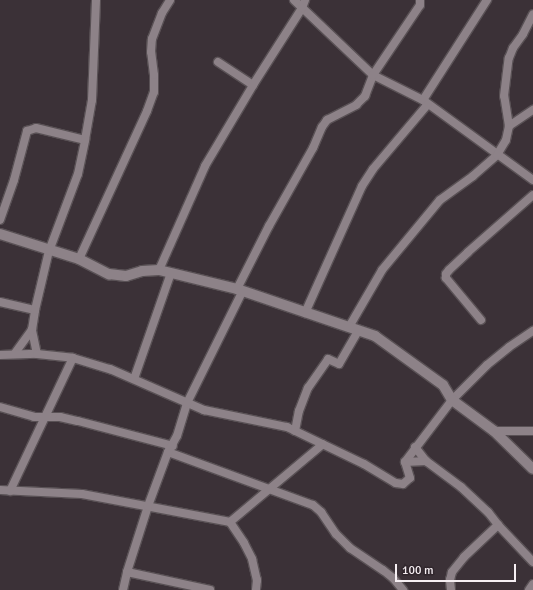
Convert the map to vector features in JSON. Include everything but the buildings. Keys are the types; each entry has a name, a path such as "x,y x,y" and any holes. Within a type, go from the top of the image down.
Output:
{"street":[{"path":"36,354 32,330 35,310 49,251 78,174 92,100 96,0"},
{"path":"79,259 147,111 154,92 154,75 151,52 152,39 162,13 170,0"},
{"path":"294,0 373,76 426,102 497,155 522,170 533,180"},
{"path":"159,270 205,166 253,84 302,8 305,0"},
{"path":"123,590 127,572 148,506 171,449 187,403 269,226 313,148 322,127 327,120 356,105 365,96 373,76 420,5 420,0"},
{"path":"305,313 362,186 373,169 426,102 487,0"},
{"path":"295,431 299,411 308,388 328,359 339,364 354,328 382,270 440,200 473,176 497,155 506,140 509,126 504,96 509,58 513,48 532,19"},
{"path":"218,62 253,84"},
{"path":"509,126 533,110"},
{"path":"0,220 14,180 26,132 36,128 85,140"},
{"path":"481,320 446,278 446,274 468,252 533,195"},
{"path":"0,234 49,251 79,259 102,272 115,276 126,276 142,271 159,270 239,291 375,336 443,385 452,400 494,431 533,468"},
{"path":"134,379 171,273"},
{"path":"0,302 35,310"},
{"path":"15,353 32,330"},
{"path":"405,462 452,400 486,365 533,331"},
{"path":"0,355 15,353 73,358 134,379 204,410 287,427 323,444 396,483 403,484 410,478 405,462"},
{"path":"10,491 46,418 55,394 73,358"},
{"path":"0,407 34,417 60,417 78,421 171,449 305,502 318,508 336,534 350,548 394,578 403,590"},
{"path":"494,431 533,431"},
{"path":"230,522 323,444"},
{"path":"415,447 426,461 461,487 488,512 498,525 533,562"},
{"path":"405,462 426,461"},
{"path":"0,490 82,494 148,506 190,516 230,522 237,530 252,559 256,580 256,590"},
{"path":"450,590 452,572 464,557 498,525"},
{"path":"127,572 210,590"},
{"path":"529,590 533,584"}]}
